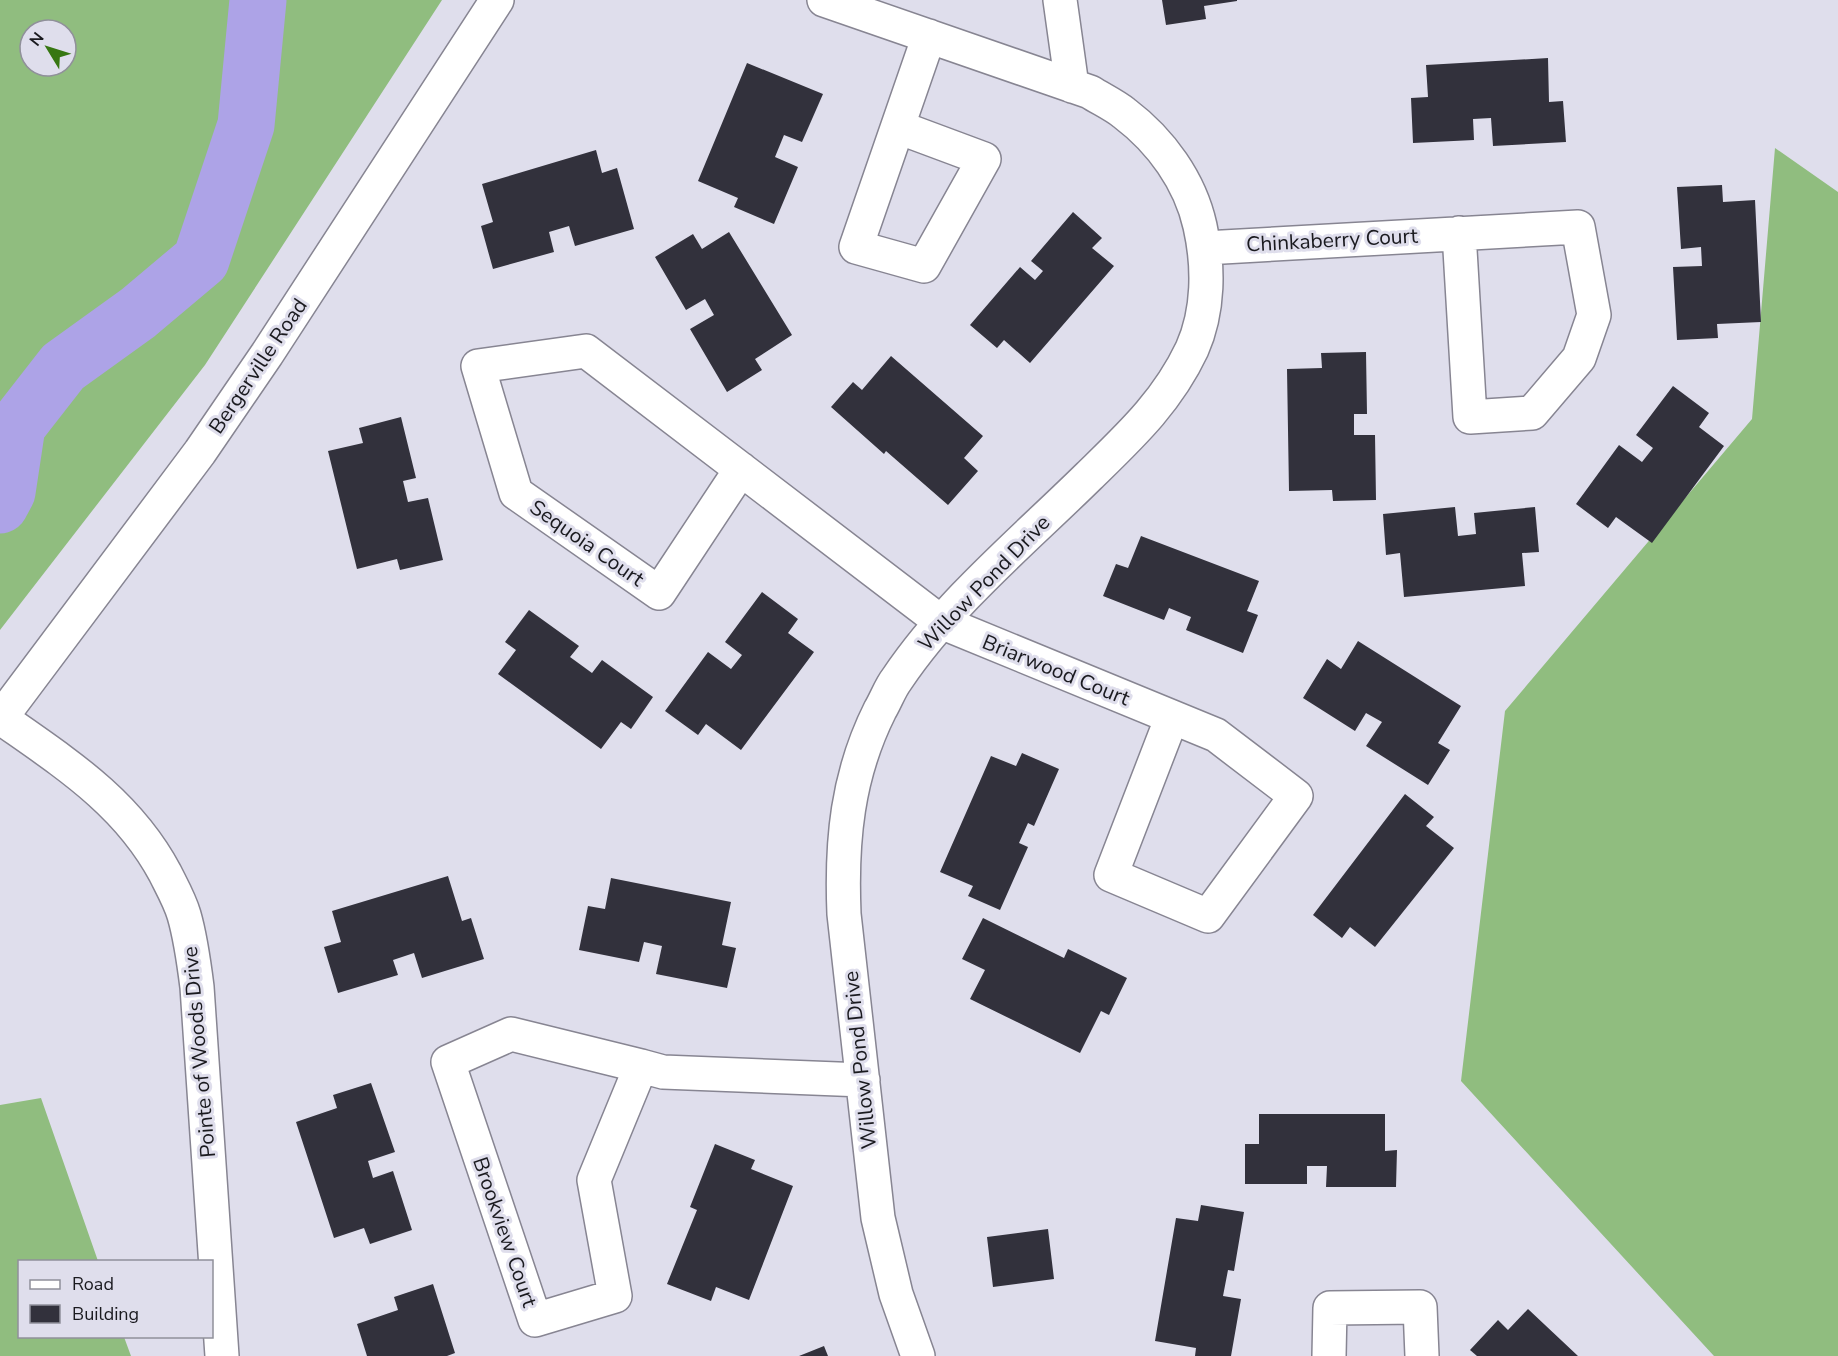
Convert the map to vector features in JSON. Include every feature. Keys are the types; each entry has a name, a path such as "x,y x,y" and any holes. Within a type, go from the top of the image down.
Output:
{"street":[{"name":"Bergerville Road","path":"0,718 214,432 497,0"},
{"name":"Willow Pond Drive","path":"824,0 1090,92 1123,112 1153,137 1180,173 1196,209 1205,248 1207,270 1203,309 1193,347 1169,391 1141,425 928,636 895,681 867,736 854,777 846,822 842,868 844,914 878,1218 896,1294 918,1356"},
{"path":"1060,0 1071,86"},
{"path":"898,127 929,36"},
{"name":"Chinkaberry Court","path":"1205,248 1459,233 1578,226 1594,315 1579,358 1532,412 1470,417 1459,233"},
{"name":"Sequoia Court","path":"741,469 659,593 516,493 478,366 586,351 741,469 941,622"},
{"name":"Briarwood Court","path":"941,622 1216,735 1296,796 1208,916 1112,875 1172,717"},
{"name":"Pointe of Woods Drive","path":"0,718 92,783 120,809 156,857 183,913 197,987 222,1356"},
{"name":"Brookview Court","path":"641,1066 594,1180 615,1296 535,1320 448,1062 511,1034 641,1066 663,1072 863,1080"},
{"path":"1329,1356 1330,1308 1420,1307 1422,1356"}],"green space":[{"path":"0,0 442,0 205,365 0,630"},
{"path":"1775,148 1838,192 1838,1356 1714,1356 1461,1081 1505,711 1752,419"},
{"path":"41,1098 98,1260 18,1260 18,1338 124,1338 131,1356 0,1356 0,1105"}],"building":[{"path":"1162,0 1237,1 1204,6 1206,19 1166,25"},
{"path":"1548,58 1549,102 1563,101 1566,142 1493,146 1491,118 1473,119 1474,140 1413,143 1411,98 1428,97 1426,65"},
{"path":"747,63 823,94 802,142 784,135 775,157 798,167 774,224 734,207 738,198 698,181"},
{"path":"596,150 602,173 617,168 634,229 575,246 569,226 549,232 554,252 493,269 481,226 493,222 482,184"},
{"path":"1722,185 1723,202 1755,200 1761,322 1717,324 1718,338 1677,340 1673,267 1702,266 1701,247 1681,249 1677,187"},
{"path":"1073,212 1102,238 1092,248 1114,266 1030,363 1004,340 997,348 970,325 1020,267 1035,280 1043,271 1031,261"},
{"path":"729,232 792,335 755,359 762,370 727,392 690,329 714,315 705,299 686,310 655,257 693,234 702,249"},
{"path":"1366,352 1367,414 1354,414 1354,435 1375,435 1376,500 1333,501 1332,490 1289,491 1287,369 1322,368 1321,353"},
{"path":"891,356 983,436 964,458 978,471 948,505 886,451 884,454 831,407 853,382 862,390"},
{"path":"1673,386 1709,413 1699,427 1724,446 1652,543 1616,517 1608,528 1576,504 1619,445 1642,462 1653,448 1636,435"},
{"path":"401,417 416,478 403,481 408,502 428,498 443,560 400,570 397,559 357,569 328,451 363,443 359,428"},
{"path":"1455,507 1458,536 1476,534 1474,513 1535,507 1539,552 1522,553 1525,586 1404,597 1400,553 1386,555 1383,514"},
{"path":"1141,536 1259,581 1247,611 1258,615 1243,653 1186,630 1191,617 1169,608 1164,620 1103,596 1116,564 1128,568"},
{"path":"762,592 798,619 788,633 814,652 741,750 706,724 698,735 665,711 708,652 731,669 742,655 725,642"},
{"path":"529,610 579,646 570,657 592,673 602,660 653,697 631,729 621,722 601,749 498,674 516,650 505,642"},
{"path":"1358,641 1461,706 1438,743 1450,750 1428,785 1366,746 1382,722 1366,713 1355,731 1303,698 1327,659 1341,669"},
{"path":"1022,753 1059,769 1034,826 1028,823 1019,843 1028,847 1000,910 968,896 973,886 940,872 991,756 1016,766"},
{"path":"1405,794 1434,817 1426,826 1454,848 1375,947 1350,927 1342,938 1313,915"},
{"path":"448,876 462,921 471,918 484,959 422,978 414,953 393,960 398,975 338,993 324,947 341,942 332,911"},
{"path":"611,878 731,902 722,945 736,948 727,988 656,974 662,946 644,942 639,962 579,950 588,906 605,909"},
{"path":"983,918 1064,958 1068,949 1127,978 1109,1015 1101,1011 1080,1053 970,999 985,970 962,959"},
{"path":"371,1083 395,1152 368,1161 373,1178 393,1171 412,1230 370,1244 364,1228 334,1238 296,1122 337,1108 333,1095"},
{"path":"1259,1114 1385,1114 1385,1151 1397,1150 1396,1187 1326,1187 1327,1166 1307,1166 1307,1184 1245,1184 1245,1144 1259,1144"},
{"path":"715,1144 755,1160 751,1169 793,1186 749,1300 716,1287 711,1301 667,1284 697,1210 690,1207"},
{"path":"1201,1205 1244,1212 1234,1271 1228,1270 1223,1296 1241,1299 1231,1356 1195,1356 1196,1348 1155,1341 1176,1218 1198,1221"},
{"path":"1048,1229 1054,1279 993,1287 987,1237"},
{"path":"433,1284 455,1353 447,1356 367,1356 357,1324 398,1310 394,1297"},
{"path":"1528,1309 1578,1356 1477,1356 1470,1350 1498,1320 1508,1330"},
{"path":"824,1346 828,1356 799,1356"}],"waterway":[{"path":"0,505 7,492 17,426 63,367 138,313 201,260 246,125 258,0"}]}
